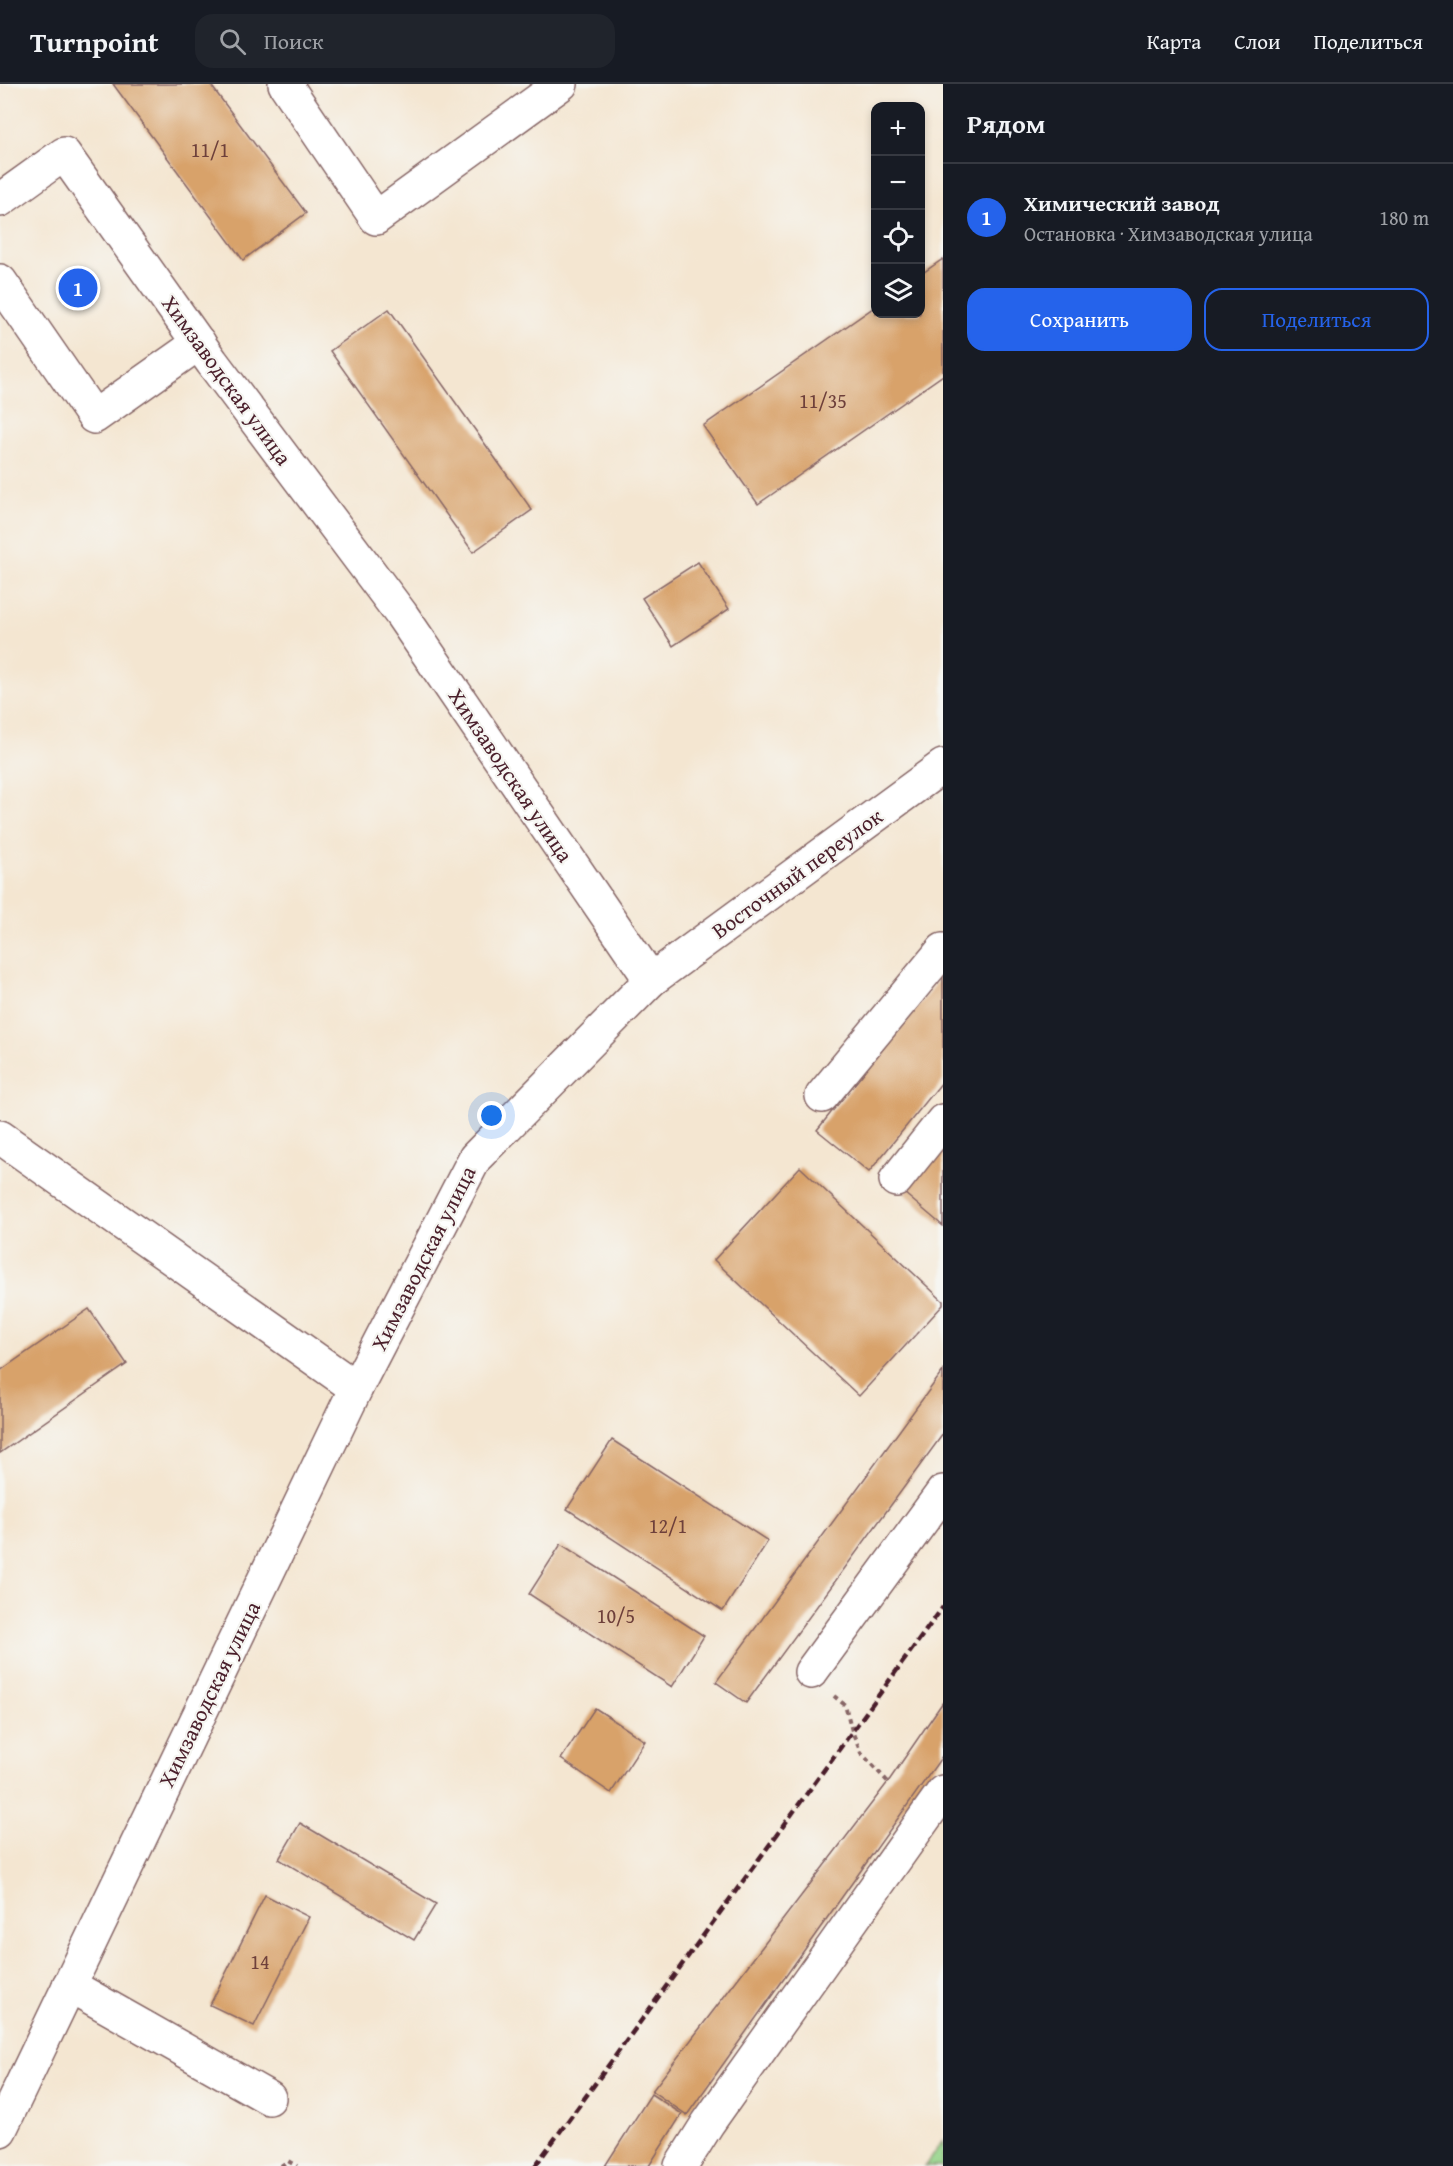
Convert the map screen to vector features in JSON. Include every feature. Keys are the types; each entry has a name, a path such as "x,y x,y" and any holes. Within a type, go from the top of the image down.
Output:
{"street":[{"path":"285,84 376,218 561,84"},
{"name":"Химзаводская улица","path":"0,200 64,154 199,343 401,614 651,980 475,1158 356,1388 0,2130"},
{"path":"0,281 94,417 199,343"},
{"name":"Восточный переулок","path":"651,980 943,766"},
{"path":"822,1096 943,950"},
{"path":"896,1180 943,1121"},
{"path":"0,1137 356,1388"},
{"path":"811,1672 943,1492"},
{"path":"681,2166 708,2123 943,1792"},
{"path":"69,1985 269,2098"}],"path":[{"path":"811,1672 845,1705 861,1753 888,1782"},
{"path":"280,2166 288,2161 297,2166"}],"green space":[{"path":"943,2140 943,2166 925,2166"}],"building":[{"path":"113,84 210,84 306,213 243,260"},
{"path":"943,259 943,375 758,504 703,426 871,309 871,318 925,318 925,272"},
{"path":"389,309 532,510 473,552 330,351"},
{"path":"698,562 729,609 673,646 642,598"},
{"path":"943,975 943,1081 869,1172 817,1130"},
{"path":"943,1147 943,1226 904,1193"},
{"path":"800,1167 943,1301 943,1305 859,1396 714,1260"},
{"path":"89,1309 127,1364 0,1453 0,1371"},
{"path":"943,1371 943,1434 746,1703 716,1682"},
{"path":"612,1440 768,1541 723,1611 567,1509"},
{"path":"561,1544 704,1636 672,1687 529,1594"},
{"path":"943,1702 943,1755 687,2115 652,2091 888,1782"},
{"path":"595,1708 645,1741 611,1793 561,1759"},
{"path":"300,1823 436,1904 414,1940 279,1859"},
{"path":"265,1895 309,1917 254,2026 210,2005"},
{"path":"651,2094 682,2114 649,2166 605,2166"}],"railway":[{"path":"535,2166 943,1607"}],"place":[{"name":"Химический завод","path":"78,288"}]}
